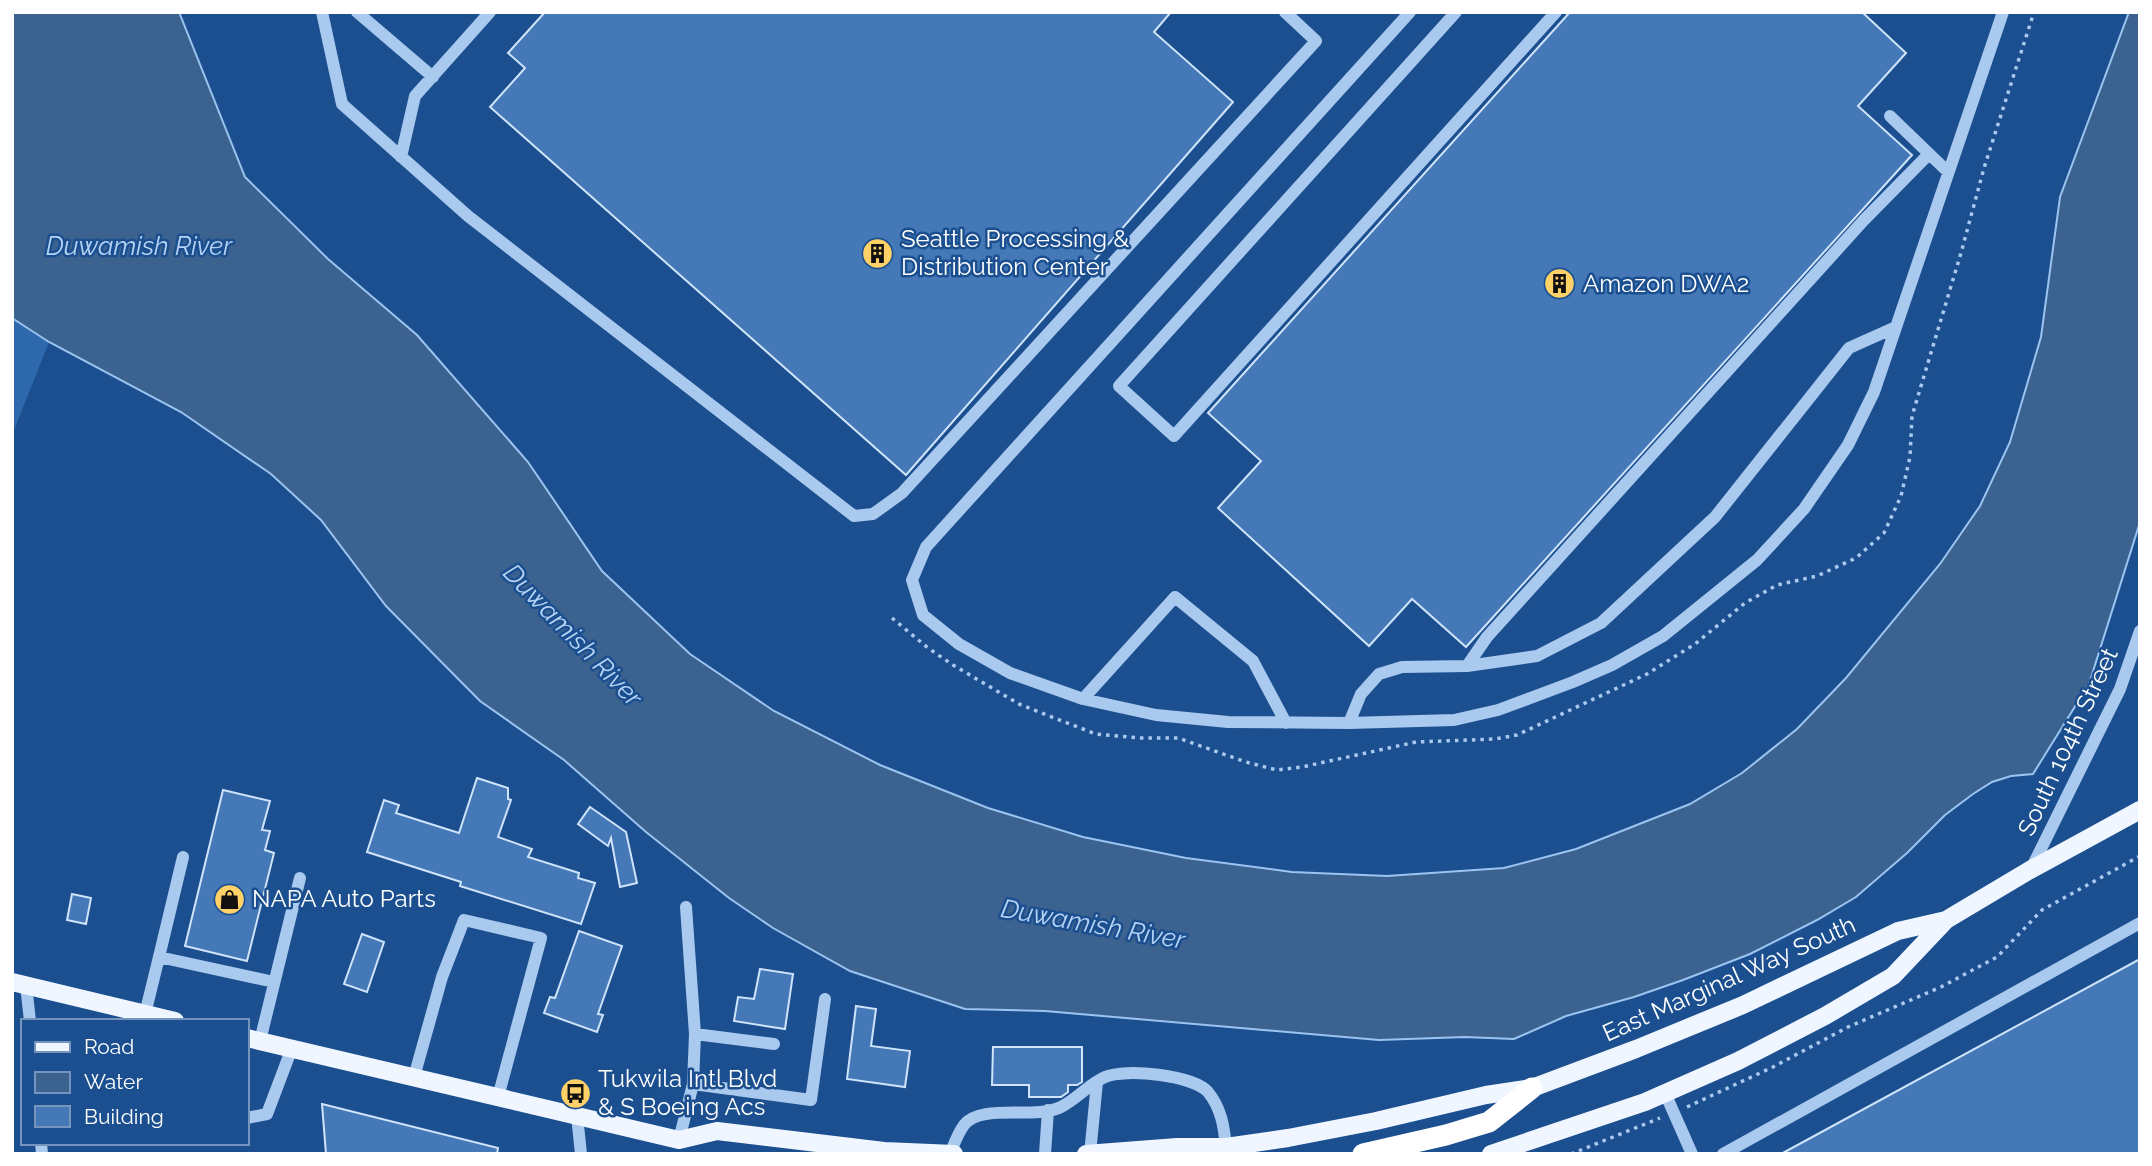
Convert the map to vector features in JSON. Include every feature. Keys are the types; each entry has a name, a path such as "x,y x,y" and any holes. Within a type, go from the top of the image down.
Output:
{"highway":[{"path":"1363,1154 1489,1122 1532,1088"}],"main road":[{"name":"East Marginal Way South","path":"1491,1154 1665,1093 1738,1061 1825,1016 1893,976 1946,920 2140,810"},
{"name":"East Marginal Way South","path":"1088,1154 1177,1147 1226,1147 1364,1124 1486,1095 1532,1088 1743,1005 1899,931 1946,920"},
{"path":"19,984 119,1014 145,1014 166,1019"},
{"path":"253,1039 679,1140 717,1131 884,1151 952,1154"},
{"path":"679,1140 693,1154"}],"street":[{"path":"322,12 342,104 468,216 854,516 873,514 902,493 1316,41 1285,12"},
{"path":"357,12 433,77"},
{"path":"401,157 415,96 490,12"},
{"path":"1410,12 926,547 912,580 923,615 959,644 1010,673 1083,699 1156,715 1228,722 1349,723 1454,720 1498,710 1612,665 1663,636 1757,560 1804,509 1848,446 1874,392 2003,12"},
{"path":"1456,12 1119,386 1174,436 1556,12"},
{"path":"1890,116 1948,172"},
{"path":"1467,666 1487,637 1838,250 1929,154"},
{"path":"1349,723 1361,694 1379,674 1402,667 1467,666 1537,656 1601,623 1715,517 1849,348 1896,327"},
{"path":"1083,699 1175,597 1253,661 1286,723"},
{"name":"South 104th Street","path":"2030,870 2120,689 2135,665 2140,631"},
{"path":"145,1014 183,857"},
{"path":"253,1039 274,982 300,878"},
{"path":"679,1140 693,1084 695,1034 686,907"},
{"path":"414,1077 442,977 464,920 541,938 498,1097"},
{"path":"1723,1154 2140,923"},
{"path":"159,957 274,982"},
{"path":"19,984 29,1019"},
{"path":"693,1084 811,1100 825,999"},
{"path":"695,1034 774,1044"},
{"path":"248,1118 267,1114 292,1048"},
{"path":"952,1154 964,1125 972,1118 982,1114 1032,1114 1060,1108 1106,1076 1136,1073 1190,1082 1206,1090 1219,1110 1226,1147 1205,1154"},
{"path":"1088,1154 1097,1082"},
{"path":"1665,1093 1692,1154"},
{"path":"1045,1154 1048,1110"},
{"path":"577,1116 581,1154"}],"shaded area":[{"path":"12,318 49,342 12,435"}],"water":[{"name":"Duwamish River","path":"12,12 179,12 245,177 328,259 417,335 528,462 602,571 690,654 774,711 880,765 988,808 1083,837 1186,858 1292,872 1387,876 1504,868 1576,849 1690,804 1742,773 1797,729 1846,678 1940,564 1980,506 2010,442 2041,337 2060,197 2129,12 2140,12 2140,522 2089,684 2033,774 2011,776 1992,782 1973,794 1945,815 1907,853 1856,897 1750,954 1634,997 1566,1016 1514,1039 1465,1037 1379,1040 1045,1011 965,1009 850,971 773,928 729,898 646,832 564,760 480,701 386,606 321,520 271,474 181,412 49,342 12,318"}],"building":[{"name":"Seattle Processing & Distribution Center","path":"545,12 1171,12 1154,32 1233,102 906,475 490,107 525,68 508,53"},
{"name":"Amazon DWA2","path":"1570,12 1862,12 1906,53 1858,106 1912,155 1466,647 1412,599 1369,646 1218,508 1261,461 1208,413"},
{"path":"477,778 508,788 508,799 511,800 498,837 532,849 528,857 579,873 578,878 595,883 581,924 460,886 461,882 367,852 384,800 399,805 396,813 459,833"},
{"name":"NAPA Auto Parts","path":"223,790 270,801 262,830 270,831 265,850 274,853 247,961 185,946"},
{"path":"590,807 626,832 637,883 620,887 611,838 608,846 578,824"},
{"path":"72,894 91,898 86,924 67,920"},
{"path":"579,931 622,946 598,1014 603,1015 597,1032 544,1013 550,997 555,998"},
{"path":"362,934 384,942 367,992 344,984"},
{"path":"2140,959 2140,1154 1781,1154"},
{"path":"760,969 793,974 785,1029 734,1021 738,997 754,999"},
{"path":"856,1006 876,1009 871,1046 910,1051 905,1087 847,1079"},
{"path":"993,1047 1082,1047 1082,1082 1068,1085 1068,1092 1061,1097 1029,1097 1029,1085 992,1085"},
{"path":"322,1104 498,1148 497,1154 326,1154"}],"place":[{"name":"Seattle Processing & Distribution Center","path":"878,253"},
{"name":"Amazon DWA2","path":"1560,284"},
{"name":"NAPA Auto Parts","path":"229,899"},
{"name":"Tukwila Intl Blvd & S Boeing Acs","path":"575,1093"}]}
